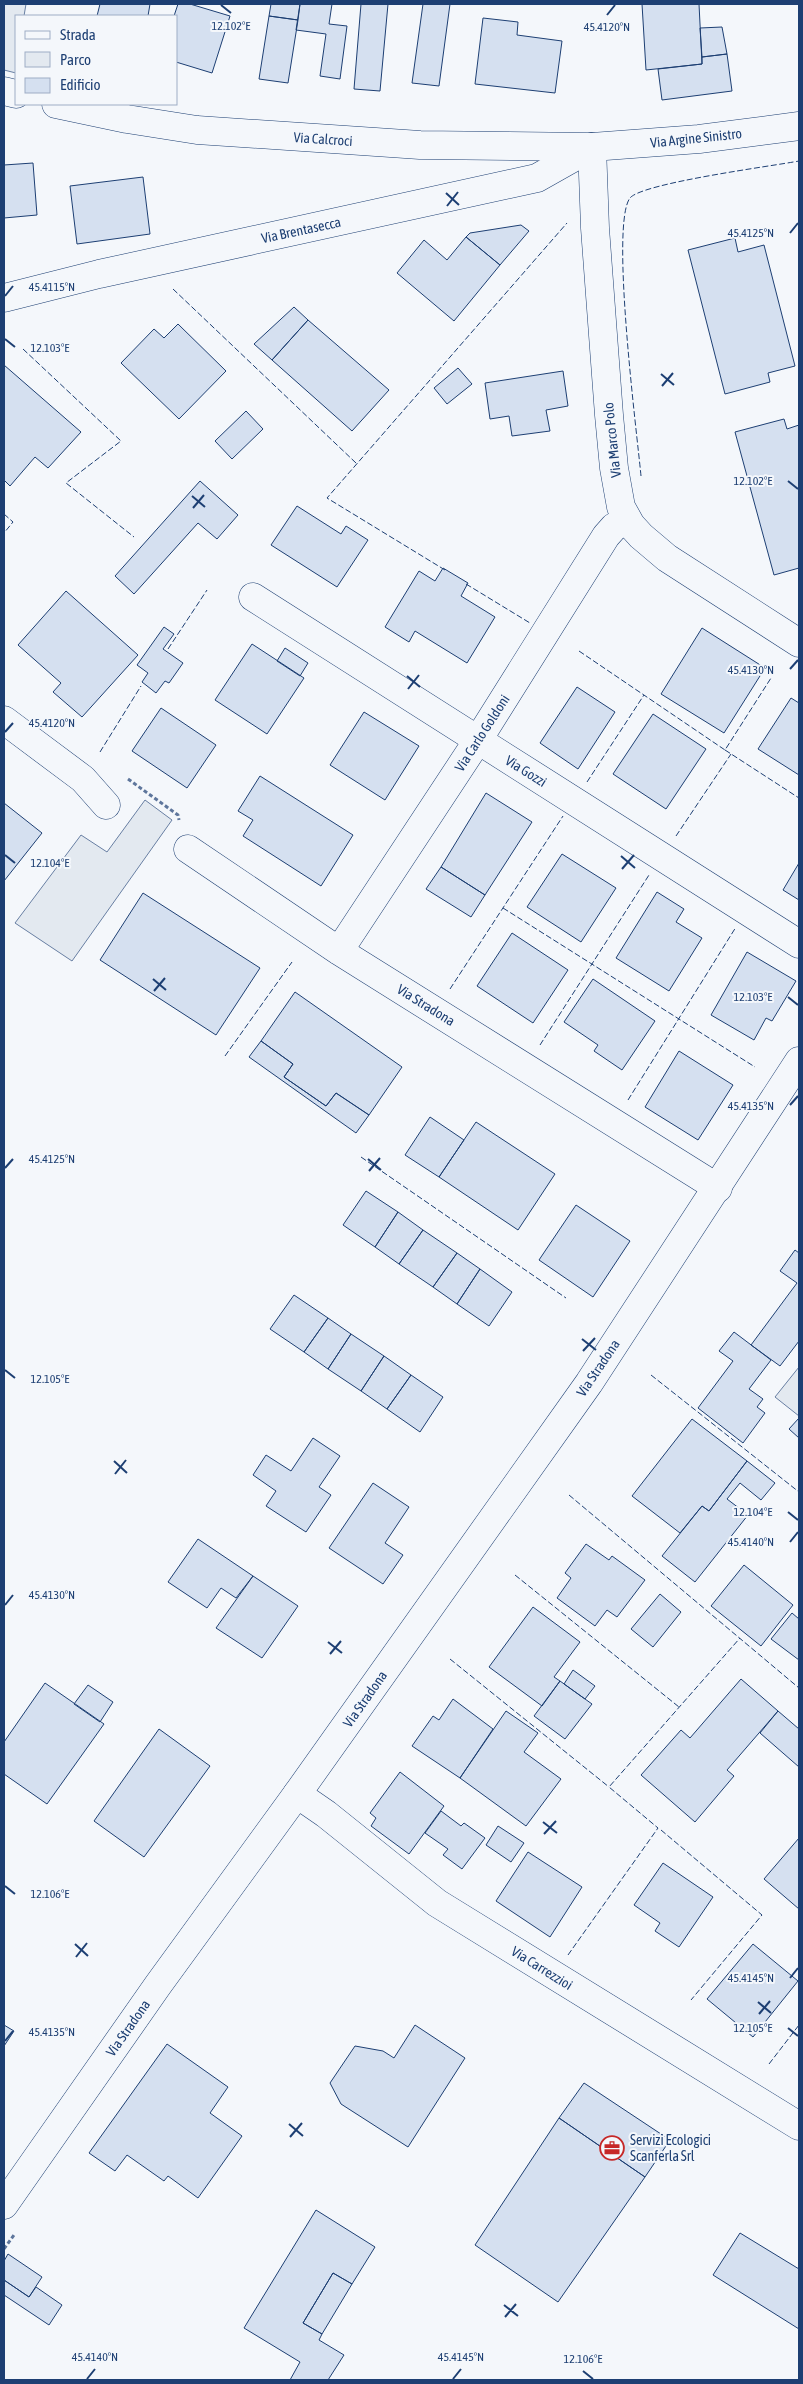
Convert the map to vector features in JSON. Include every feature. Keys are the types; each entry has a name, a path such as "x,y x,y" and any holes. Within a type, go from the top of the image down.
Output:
{"street":[{"name":"Via Calcroci","path":"61,105 127,119 196,130 266,136 420,145 592,147"},
{"name":"Via Argine Sinistro","path":"592,147 699,139 799,126"},
{"name":"Via Brentasecca","path":"4,298 109,272 537,178 592,147"},
{"name":"Via Marco Polo","path":"592,147 595,228 614,468 621,507 627,519 641,536 667,558 799,643"},
{"name":"Via Carlo Goldoni","path":"339,951 478,740 606,536 614,527 627,519"},
{"name":"Via Gozzi","path":"253,597 799,944"},
{"path":"4,720 83,779 106,804"},
{"name":"Via Stradona","path":"188,849 339,951 718,1188"},
{"name":"Via Stradona","path":"4,2205 158,1985 297,1794 589,1383 718,1188 799,1061"},
{"name":"Via Carrezzioi","path":"297,1794 326,1814 437,1903 799,2126"}],"green space":[{"path":"4,4 26,4 24,15 15,15 15,73 4,70"},
{"path":"145,800 172,820 72,961 15,923 81,835 107,852"},
{"path":"799,1367 799,1416 775,1397"}],"building":[{"path":"100,4 150,4 148,15 97,15"},
{"path":"178,4 190,4 230,16 212,73 178,63 178,15 174,15"},
{"path":"271,4 300,4 298,20 269,16"},
{"path":"300,4 332,4 329,24 347,26 340,79 320,76 326,34 296,30"},
{"path":"361,4 388,4 380,91 354,89"},
{"path":"423,4 450,4 439,86 412,83"},
{"path":"642,4 699,4 702,64 646,70"},
{"path":"269,16 298,20 288,83 259,79"},
{"path":"483,18 518,22 517,35 562,41 555,93 475,84"},
{"path":"722,27 727,54 702,57 700,28"},
{"path":"727,54 732,91 662,100 658,69 702,64 702,57"},
{"path":"33,163 37,215 4,218 4,165"},
{"path":"143,177 150,234 77,244 70,186"},
{"path":"521,225 529,231 500,265 466,237 470,233"},
{"path":"466,237 500,265 454,321 397,273 424,240 447,260"},
{"path":"735,238 738,252 764,245 795,366 768,373 770,382 725,394 688,250"},
{"path":"294,307 308,320 272,360 254,344"},
{"path":"308,320 389,390 352,431 272,360"},
{"path":"178,324 226,371 179,419 121,363 154,329 164,338"},
{"path":"4,365 81,432 48,468 35,457 10,486 4,480"},
{"path":"458,368 472,384 447,404 434,388"},
{"path":"563,371 568,406 546,410 550,431 512,436 509,416 490,419 485,383"},
{"path":"246,411 263,429 232,459 215,441"},
{"path":"784,419 787,429 799,425 799,568 774,575 735,432"},
{"path":"200,481 238,515 217,539 198,523 134,594 115,576"},
{"path":"297,506 341,534 346,526 368,540 337,587 271,545"},
{"path":"443,568 468,583 461,596 495,617 467,663 415,631 409,642 385,627 419,571 435,581"},
{"path":"66,591 138,655 82,717 53,692 61,683 18,645"},
{"path":"164,627 174,634 163,649 183,663 169,683 165,681 156,693 142,682 148,673 137,665"},
{"path":"702,628 765,668 724,733 661,694"},
{"path":"252,644 304,678 267,734 215,700"},
{"path":"285,648 308,663 300,676 277,661"},
{"path":"577,687 615,712 578,769 540,743"},
{"path":"791,698 799,703 799,775 758,749"},
{"path":"161,708 216,745 187,788 132,751"},
{"path":"364,712 419,746 385,800 330,765"},
{"path":"653,714 706,749 666,809 613,774"},
{"path":"260,776 353,835 321,886 243,836 253,820 238,811"},
{"path":"486,793 532,822 485,895 441,867"},
{"path":"4,803 42,833 4,881"},
{"path":"562,854 616,888 581,942 527,907"},
{"path":"799,863 799,900 783,890"},
{"path":"441,867 485,895 471,917 426,889"},
{"path":"657,892 684,909 676,922 702,938 669,991 616,958"},
{"path":"143,893 260,968 216,1035 100,960"},
{"path":"512,933 568,970 533,1023 477,986"},
{"path":"747,952 796,981 772,1021 766,1018 754,1040 711,1015"},
{"path":"593,979 655,1021 622,1070 594,1051 598,1045 564,1022"},
{"path":"295,992 402,1067 369,1115 336,1093 326,1106 284,1077 293,1064 261,1041"},
{"path":"261,1041 293,1064 284,1077 326,1106 336,1093 369,1115 356,1133 249,1057"},
{"path":"679,1051 733,1085 698,1140 645,1107"},
{"path":"430,1117 464,1140 439,1177 405,1155"},
{"path":"476,1122 555,1174 518,1230 439,1177"},
{"path":"366,1191 398,1212 375,1247 343,1225"},
{"path":"576,1205 630,1241 593,1297 539,1260"},
{"path":"398,1212 423,1230 399,1264 375,1247"},
{"path":"423,1230 457,1253 433,1287 399,1264"},
{"path":"795,1250 799,1253 799,1341 780,1366 751,1345 797,1283 780,1271"},
{"path":"457,1253 480,1269 457,1304 433,1287"},
{"path":"480,1269 512,1292 489,1326 457,1304"},
{"path":"294,1295 328,1318 304,1352 270,1329"},
{"path":"328,1318 351,1334 328,1369 304,1352"},
{"path":"734,1332 771,1360 749,1389 763,1399 757,1407 765,1413 743,1443 698,1408 733,1361 719,1351"},
{"path":"351,1334 384,1356 361,1391 328,1369"},
{"path":"384,1356 411,1375 387,1409 361,1391"},
{"path":"411,1375 443,1397 420,1432 387,1409"},
{"path":"799,1418 799,1438 789,1429"},
{"path":"692,1419 747,1461 709,1511 702,1506 680,1533 632,1496"},
{"path":"313,1438 340,1456 319,1487 331,1495 306,1532 266,1506 276,1491 253,1475 266,1455 291,1471"},
{"path":"747,1461 775,1483 761,1500 740,1483 727,1499 748,1515 695,1582 662,1556 702,1506 709,1511"},
{"path":"373,1483 409,1507 385,1543 403,1555 383,1584 329,1548"},
{"path":"198,1539 253,1576 236,1598 221,1588 207,1608 168,1582"},
{"path":"586,1544 609,1560 612,1556 645,1580 617,1617 607,1610 595,1626 557,1598 571,1578 565,1573"},
{"path":"744,1565 793,1605 761,1646 711,1606"},
{"path":"253,1576 298,1606 262,1658 216,1628"},
{"path":"660,1594 681,1612 653,1647 631,1629"},
{"path":"533,1607 580,1642 554,1677 560,1681 542,1706 489,1667"},
{"path":"792,1613 799,1619 799,1660 771,1639"},
{"path":"573,1670 595,1686 585,1699 564,1684"},
{"path":"741,1679 778,1711 727,1770 734,1776 695,1822 641,1775 681,1730 690,1738"},
{"path":"560,1681 592,1704 565,1739 534,1716"},
{"path":"45,1683 104,1724 47,1804 4,1774 4,1742"},
{"path":"88,1685 113,1702 100,1722 74,1704"},
{"path":"453,1699 493,1729 460,1778 412,1746 433,1716 439,1720"},
{"path":"506,1711 538,1733 524,1752 561,1779 526,1826 460,1778"},
{"path":"778,1711 799,1729 799,1767 760,1733"},
{"path":"159,1729 210,1766 144,1857 94,1821"},
{"path":"400,1772 444,1806 409,1854 371,1826 376,1818 370,1813"},
{"path":"441,1811 461,1826 464,1823 485,1838 462,1869 443,1855 448,1849 425,1833"},
{"path":"498,1826 524,1843 511,1862 486,1845"},
{"path":"799,1838 799,1909 764,1879"},
{"path":"528,1852 582,1887 550,1937 496,1901"},
{"path":"663,1863 713,1897 679,1947 655,1931 660,1923 634,1905"},
{"path":"753,1944 798,1981 753,2037 707,1999"},
{"path":"4,2025 14,2031 4,2046"},
{"path":"415,2025 465,2058 408,2147 341,2104 330,2083 355,2046 383,2051 394,2058"},
{"path":"167,2044 228,2087 210,2113 242,2136 198,2198 168,2176 164,2181 127,2155 115,2171 89,2153"},
{"path":"584,2083 670,2140 645,2177 559,2118"},
{"path":"559,2118 645,2177 558,2302 475,2245"},
{"path":"316,2210 375,2247 352,2284 333,2273 303,2323 322,2334 319,2340 344,2355 328,2380 290,2380 300,2362 244,2328"},
{"path":"740,2233 799,2269 799,2329 713,2275"},
{"path":"8,2254 42,2277 29,2297 4,2280 4,2261"},
{"path":"333,2273 352,2284 322,2334 303,2323"},
{"path":"4,2280 29,2297 36,2287 62,2305 49,2325 4,2295"}],"fence":[{"path":"641,476 630,376 624,286 623,246 625,216 630,198 640,192 682,181 799,161"},
{"path":"445,570 327,498 567,223"},
{"path":"173,289 356,463"},
{"path":"23,349 121,441 66,483 134,537"},
{"path":"4,514 13,522 4,533"},
{"path":"466,584 530,623"},
{"path":"168,649 207,590"},
{"path":"579,651 725,750 771,678"},
{"path":"100,752 141,686"},
{"path":"587,782 644,695"},
{"path":"725,750 799,798"},
{"path":"676,836 731,754"},
{"path":"450,989 563,816"},
{"path":"540,1045 649,875"},
{"path":"503,908 755,1067"},
{"path":"628,1100 736,927"},
{"path":"225,1056 292,962"},
{"path":"361,1157 566,1298"},
{"path":"651,1375 799,1492"},
{"path":"569,1495 799,1688"},
{"path":"515,1575 679,1707"},
{"path":"568,1955 658,1828 609,1787 740,1638"},
{"path":"450,1659 609,1787"},
{"path":"661,1830 762,1915 691,2000"},
{"path":"769,2064 799,2025"}],"place":[{"name":"Servizi Ecologici Scanferla Srl","path":"612,2148"}]}
